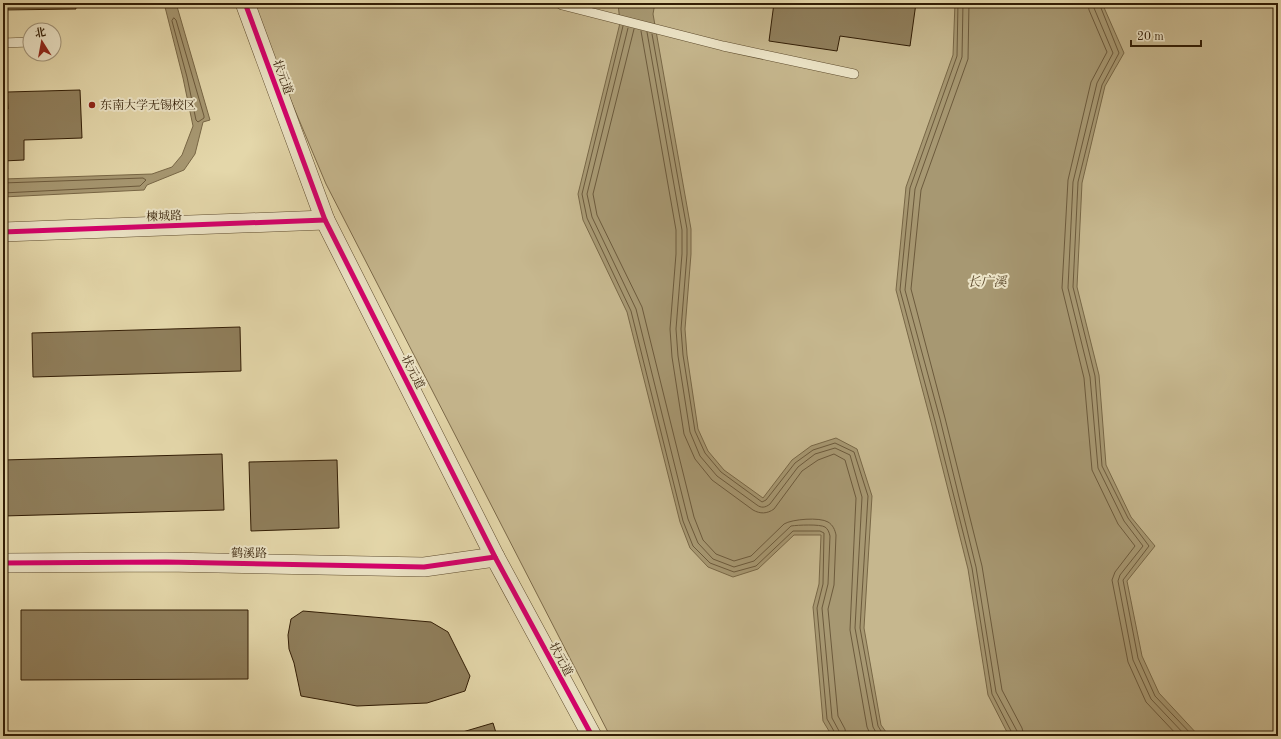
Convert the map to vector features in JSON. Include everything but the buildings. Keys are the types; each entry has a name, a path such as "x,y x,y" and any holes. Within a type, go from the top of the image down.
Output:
{"street":[{"name":"状元道","path":"245,3 325,220 495,557 592,736"},
{"name":"楝城路","path":"3,232 325,220"},
{"name":"鹤溪路","path":"3,563 166,562 424,567 495,557"}],"lane":[{"path":"559,3 723,46 854,74"},
{"path":"3,43 22,42"}],"shaded area":[{"path":"255,3 1278,3 1278,736 610,736 326,184 257,20"}],"water":[{"path":"164,3 176,3 210,120 203,122 195,154 184,170 147,185 144,190 3,197 3,179 152,174 172,167 182,155 193,126 183,78"},
{"path":"618,3 655,3 653,14 691,229 691,254 685,329 687,355 698,429 708,451 724,470 763,498 792,460 811,446 836,438 857,449 872,496 864,628 881,725 889,736 832,736 823,721 813,607 819,584 821,535 794,535 758,569 733,577 708,567 690,548 680,522 627,312 583,220 578,194 620,23"},
{"name":"长广溪","path":"955,3 1102,3 1124,53 1105,86 1082,183 1077,287 1099,375 1106,465 1131,517 1155,546 1127,581 1142,656 1159,693 1199,736 1009,736 988,695 968,569 896,290 906,187 953,55"}],"cycle path":[{"path":"245,3 325,220 495,557 592,736"},
{"path":"3,232 325,220"},
{"path":"3,563 166,562 424,567 495,557"}],"place":[{"name":"东南大学无锡校区","path":"92,105"}]}
